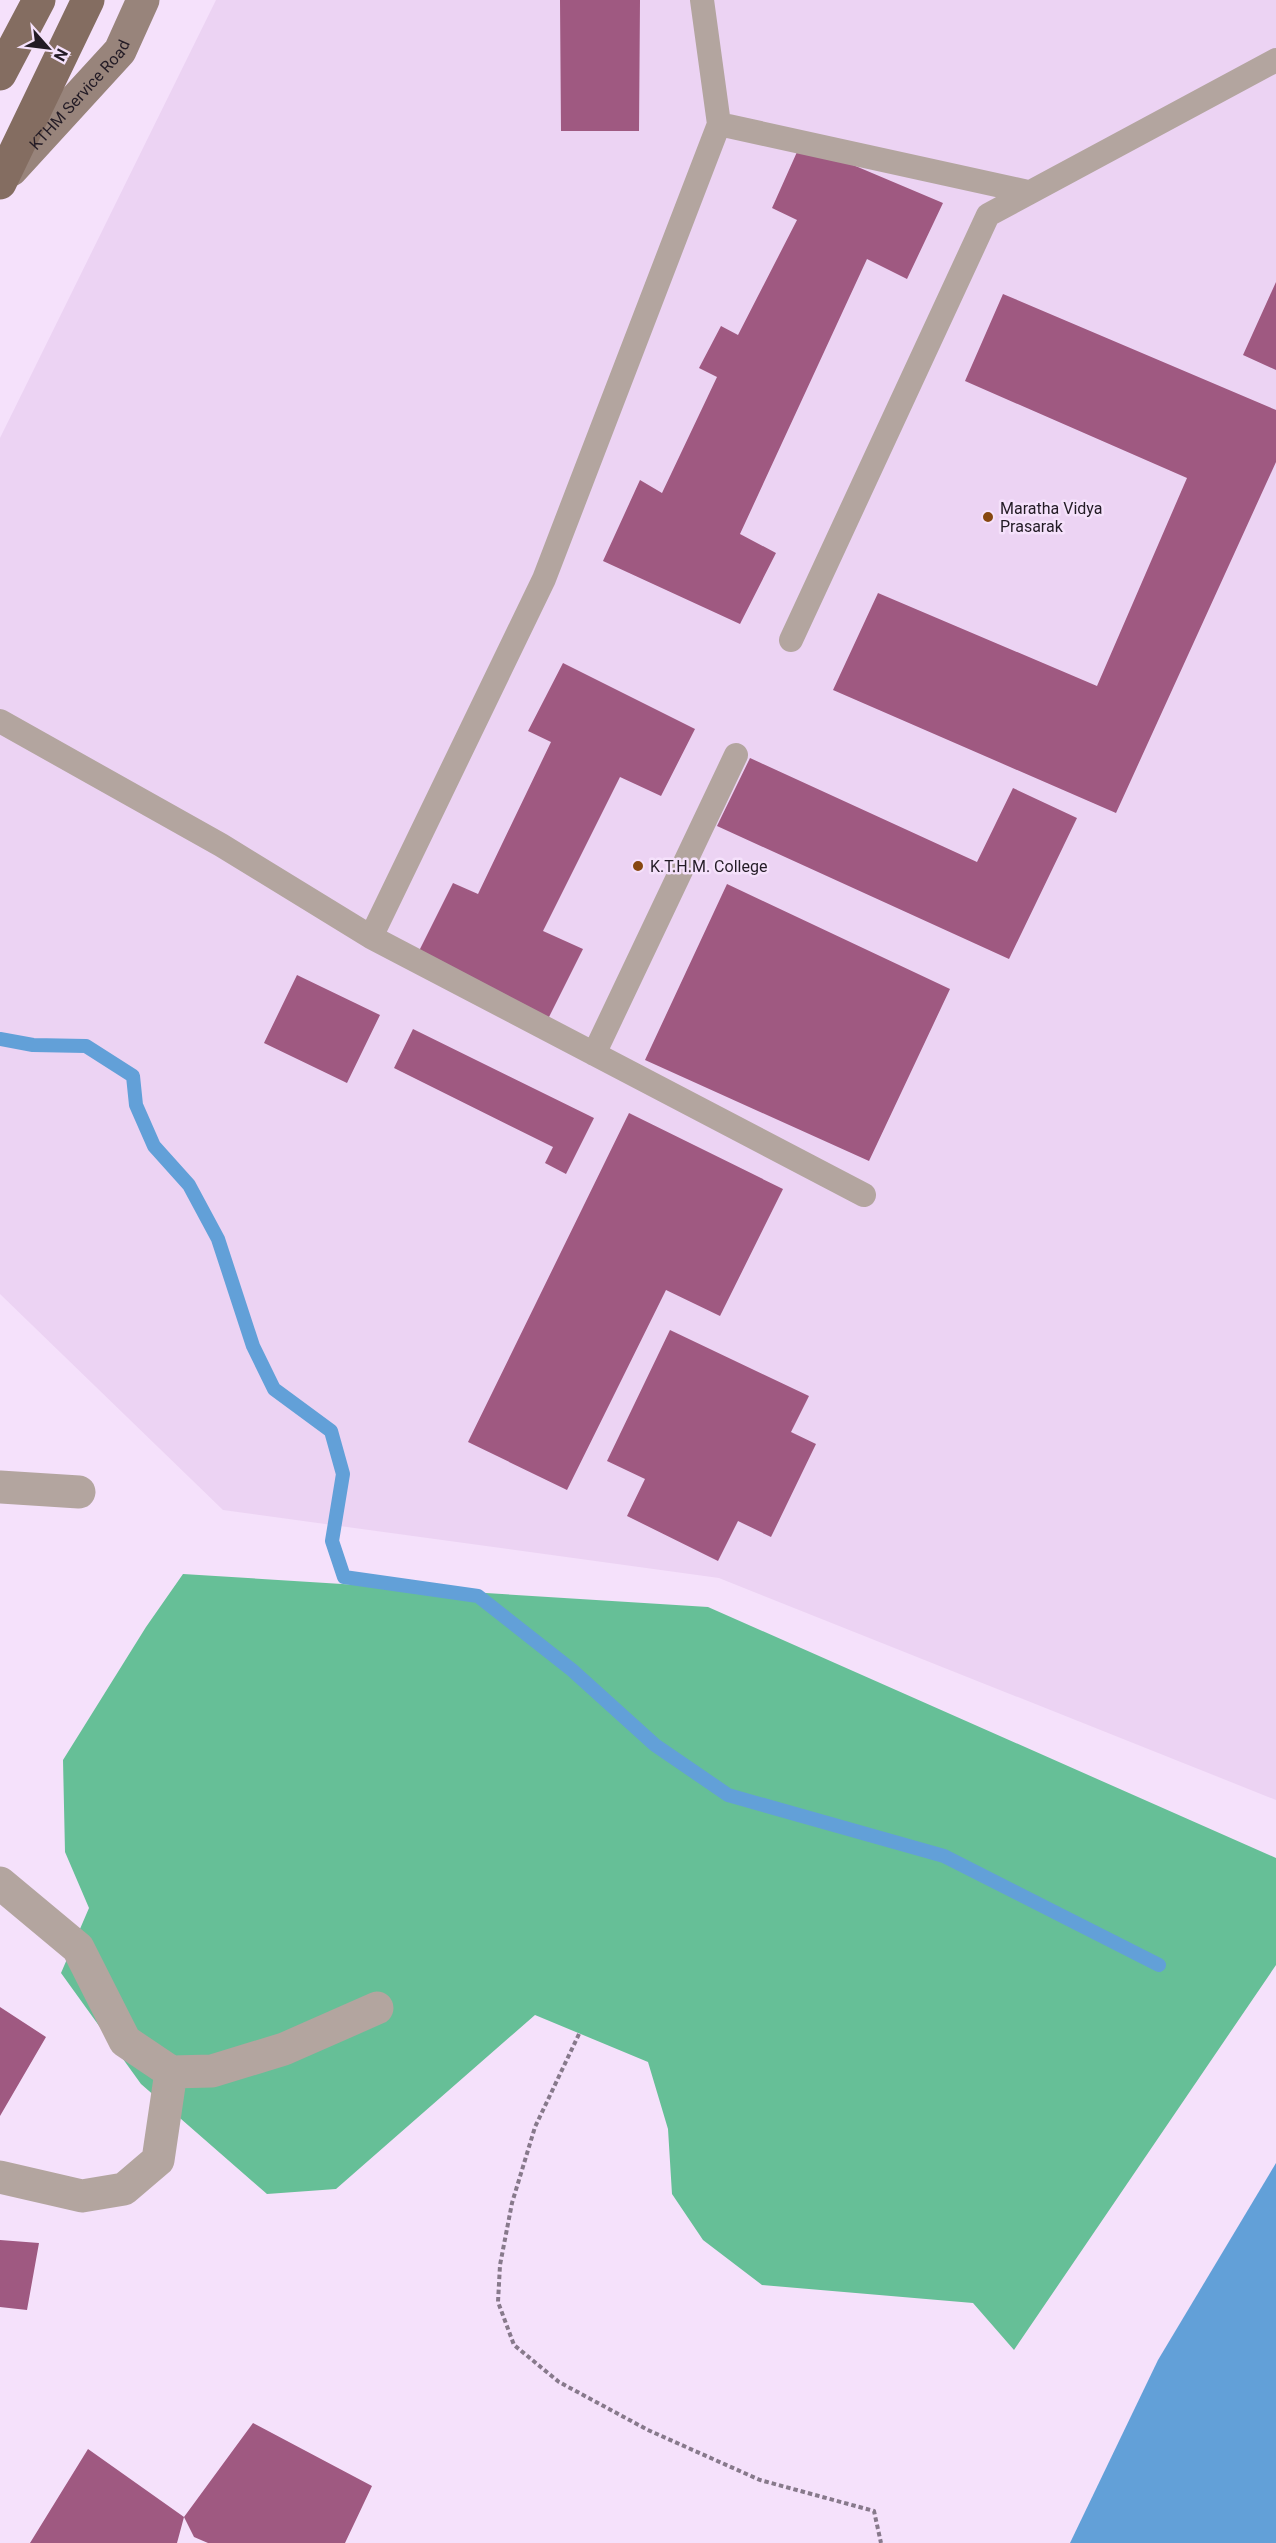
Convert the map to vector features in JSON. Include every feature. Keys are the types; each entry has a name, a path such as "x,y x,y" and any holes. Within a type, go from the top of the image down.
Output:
{"main road":[{"path":"1,181 88,0"},
{"path":"0,74 36,5"}],"street":[{"name":"KTHM Service Road","path":"1,181 120,51 143,0"},
{"path":"0,1487 79,1492"},
{"path":"0,1883 78,1948 125,2041 171,2072 212,2071 284,2049 377,2008"},
{"path":"0,2177 82,2196 124,2189 158,2160 171,2072"}],"lane":[{"path":"371,937 544,579 719,124 702,0"},
{"path":"791,640 988,215 1276,60"},
{"path":"719,124 1028,192"},
{"path":"0,721 221,845 371,937 864,1195"},
{"path":"594,1054 736,755"}],"path":[{"path":"579,2034 534,2127 512,2202 500,2265 498,2302 514,2345 559,2382 648,2430 760,2480 874,2511 881,2543"}],"shaded area":[{"name":"K.T.H.M. College","path":"216,0 1276,0 1276,1800 719,1578 223,1510 0,1294 0,438"}],"green space":[{"path":"183,1574 708,1607 1276,1858 1276,1965 1014,2350 973,2303 762,2285 703,2240 672,2194 668,2129 648,2062 535,2015 336,2189 267,2194 141,2084 61,1973 89,1908 65,1852 63,1760 146,1627"}],"water":[{"path":"1276,2163 1276,2543 1070,2543 1158,2360"}],"building":[{"path":"560,0 640,0 639,131 561,131"},
{"path":"801,143 943,203 907,279 867,259 740,534 776,553 740,624 603,561 640,480 662,493 717,377 699,368 721,326 738,335 797,220 772,208"},
{"path":"1276,282 1276,370 1243,355"},
{"path":"1003,294 1276,410 1276,462 1116,813 833,690 878,593 1097,686 1187,478 965,381"},
{"path":"563,663 695,729 661,796 620,777 543,931 583,949 547,1021 415,959 453,883 478,894 551,742 528,731"},
{"path":"750,758 977,862 1013,788 1077,818 1009,959 717,826"},
{"path":"727,884 950,989 869,1161 645,1060"},
{"path":"297,975 380,1015 347,1083 264,1043"},
{"path":"413,1029 594,1118 566,1174 545,1163 553,1147 394,1068"},
{"path":"629,1113 783,1189 720,1316 666,1290 567,1490 468,1442"},
{"path":"670,1330 809,1396 791,1432 816,1444 771,1537 738,1521 718,1561 627,1516 645,1479 607,1461"},
{"path":"0,2007 46,2037 0,2116"},
{"path":"0,2240 39,2243 27,2310 0,2307"},
{"path":"253,2423 372,2486 345,2543 208,2543 194,2537 184,2517"},
{"path":"88,2449 184,2517 177,2543 30,2543"}],"waterway":[{"path":"0,1039 33,1045 86,1046 133,1076 136,1105 154,1146 189,1185 218,1239 253,1346 274,1389 331,1431 343,1474 332,1541 344,1577 478,1596 572,1670 655,1745 728,1795 944,1856 1159,1965"}],"place":[{"name":"Maratha Vidya Prasarak","path":"988,517"},
{"name":"K.T.H.M. College","path":"638,866"}]}
